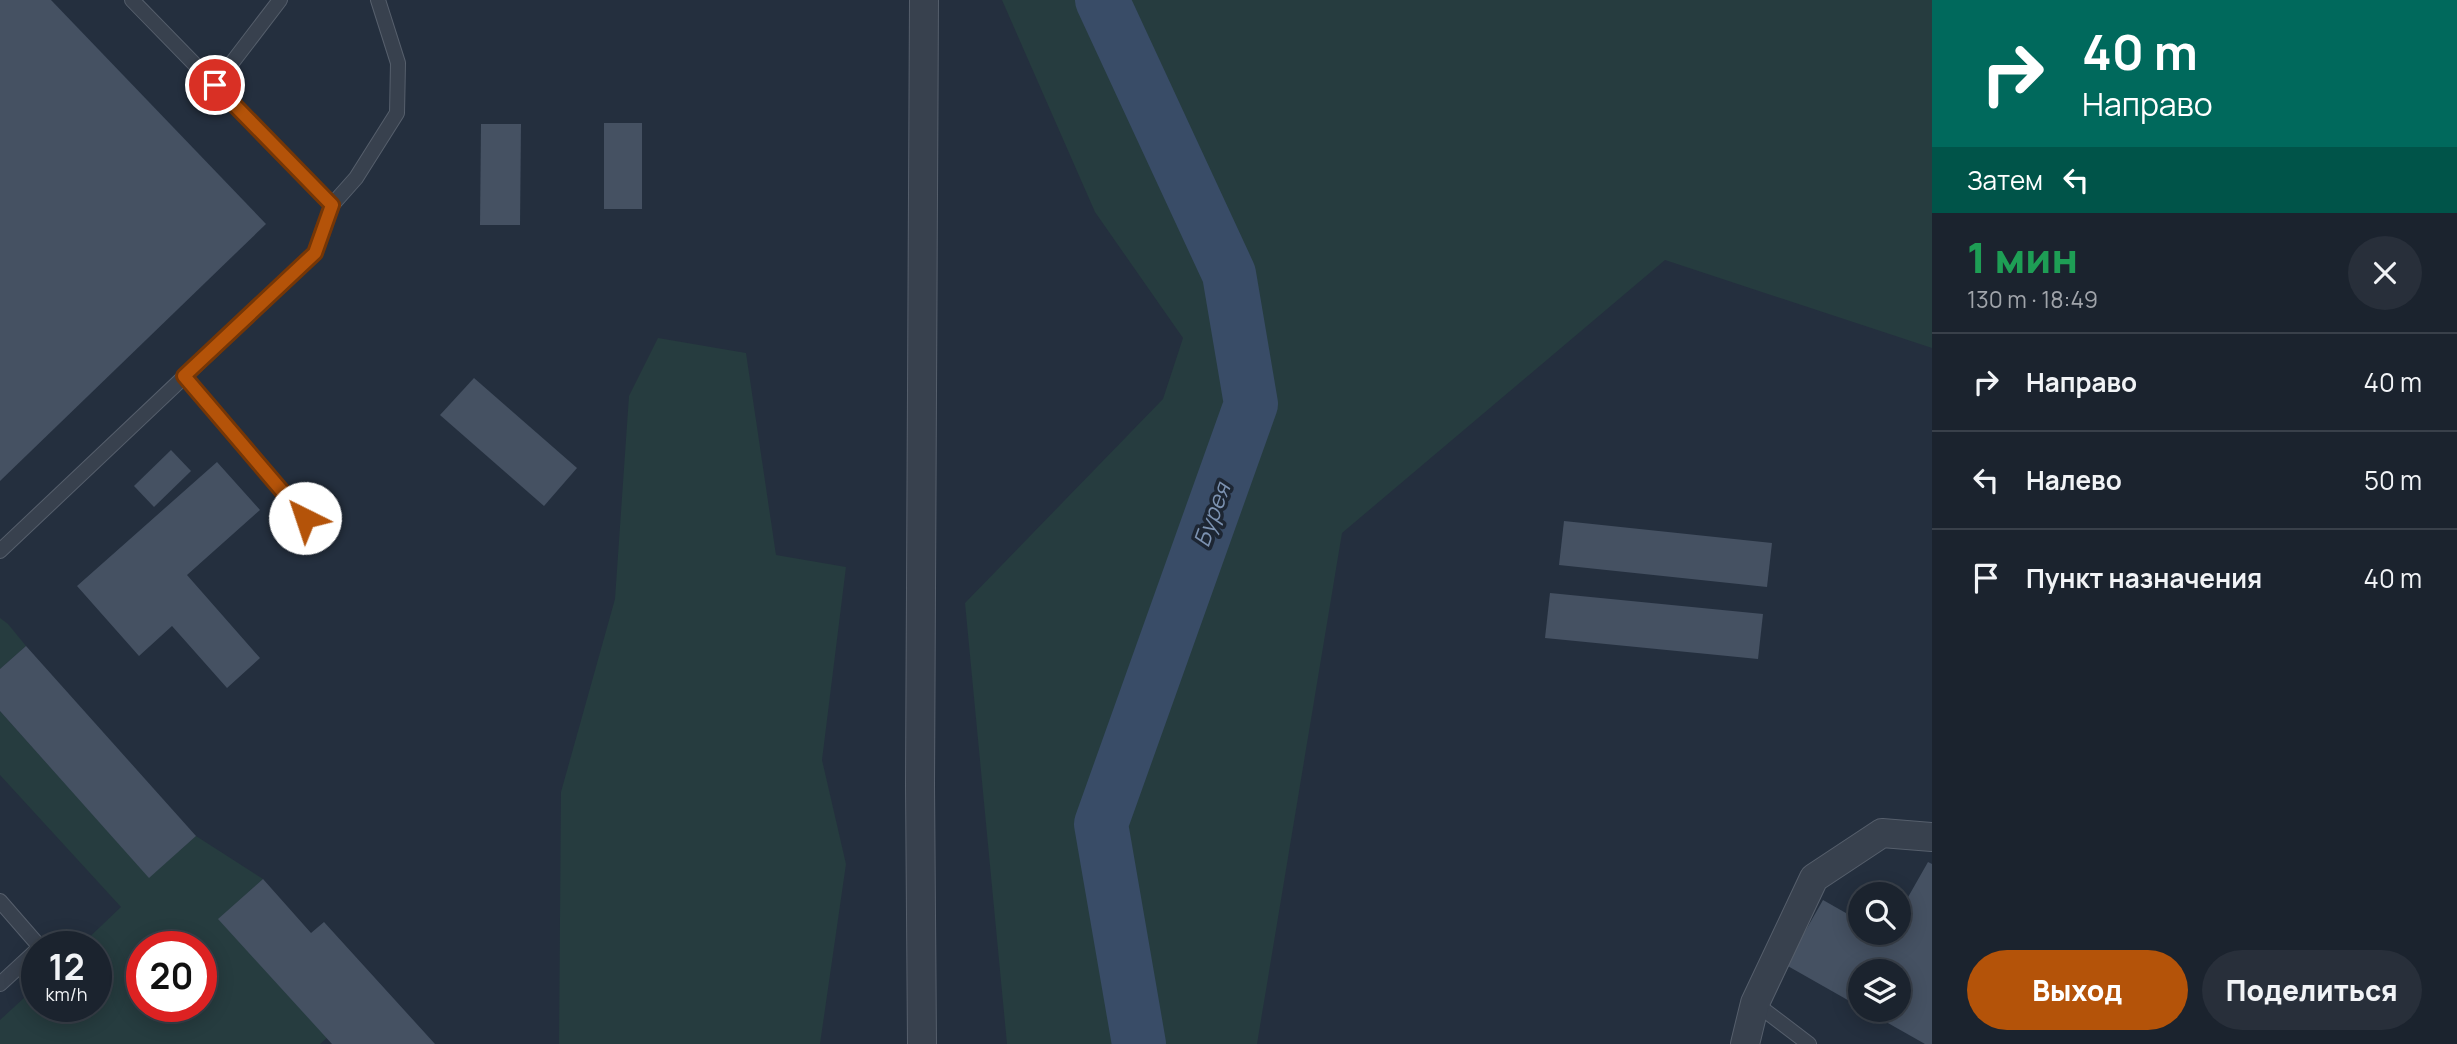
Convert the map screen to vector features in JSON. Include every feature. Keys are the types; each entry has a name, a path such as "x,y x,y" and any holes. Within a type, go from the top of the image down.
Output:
{"street":[{"path":"922,1044 920,772 924,0"},
{"path":"1745,1044 1755,1003 1814,878 1882,833 1932,836"}],"lane":[{"path":"132,0 332,205"},
{"path":"215,85 280,0"},
{"path":"0,551 315,253 332,205 356,178 397,113 398,64 378,0"},
{"path":"184,376 305,518"},
{"path":"0,901 24,931"},
{"path":"0,984 21,964"},
{"path":"1755,1003 1809,1044"}],"green space":[{"path":"1002,0 1932,0 1932,348 1665,260 1342,533 1257,1044 1007,1044 965,603 1163,399 1183,338 1095,212"},
{"path":"658,338 746,353 776,555 846,567 822,760 846,864 820,1044 559,1044 561,792 615,599 629,396"},
{"path":"0,618 26,646 0,669"},
{"path":"0,711 149,877 196,836 263,879 219,919 327,1038 320,1044 0,1044 0,1020 21,1001 21,1022 112,1022 112,931 96,931 121,907 0,775"}],"building":[{"path":"0,0 51,0 266,224 0,481"},
{"path":"604,123 642,123 642,209 604,209"},
{"path":"481,124 521,124 520,225 480,225"},
{"path":"474,378 577,468 544,506 440,415"},
{"path":"171,450 191,471 154,507 134,486"},
{"path":"217,462 260,510 187,575 260,658 227,688 172,626 139,656 77,586"},
{"path":"1564,521 1772,543 1767,587 1559,565"},
{"path":"1550,593 1763,614 1758,659 1545,638"},
{"path":"26,646 196,836 149,878 0,711 0,669"},
{"path":"1928,862 1932,864 1932,1044 1925,1044 1886,1022 1911,1022 1911,959 1848,959 1848,1000 1786,965 1823,900 1848,914 1848,945 1911,945 1911,892"},
{"path":"263,879 311,933 324,922 435,1044 332,1044 218,919"}],"waterway":[{"name":"Бурея","path":"1102,0 1229,274 1251,404 1101,824 1139,1044"}],"route":[{"path":"215,85 332,205 315,253 184,376 305,518"}]}
